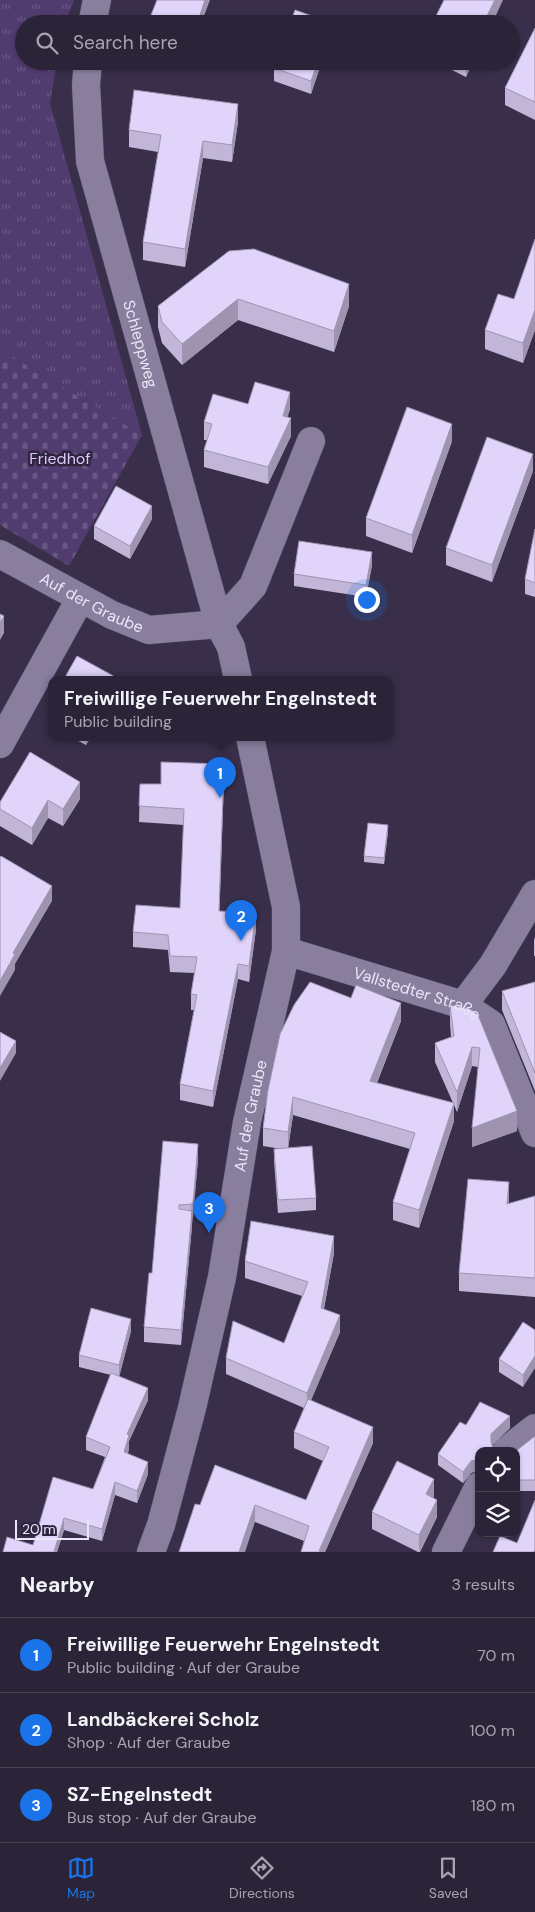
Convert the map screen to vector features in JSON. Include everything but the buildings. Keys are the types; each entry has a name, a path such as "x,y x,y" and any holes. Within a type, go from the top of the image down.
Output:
{"street":[{"path":"94,15 97,0"},
{"name":"Schleppweg","path":"87,70 86,85 90,161 219,624"},
{"path":"237,676 231,647 219,624 253,586 311,441"},
{"name":"Auf der Graube","path":"0,554 112,616 149,630 219,624"},
{"path":"0,744 80,599"},
{"name":"Auf der Graube","path":"151,1552 161,1525 192,1408 215,1305 247,1122 286,951 286,907 251,741"},
{"path":"463,1005 493,965 535,894"},
{"name":"Vallstedter Straße","path":"286,951 463,1005 491,1024 535,1132"},
{"path":"511,1447 535,1428"},
{"path":"446,1552 476,1492"}],"green space":[{"path":"0,0 74,0 68,15 15,15 15,70 56,70 50,103 142,435 0,349"},
{"name":"Friedhof","path":"0,349 142,435 69,566 0,525"}],"place":[{"name":"Freiwillige Feuerwehr Engelnstedt","path":"220,798"},
{"name":"Landbäckerei Scholz","path":"241,941"},
{"name":"SZ-Engelnstedt","path":"209,1233"}]}
